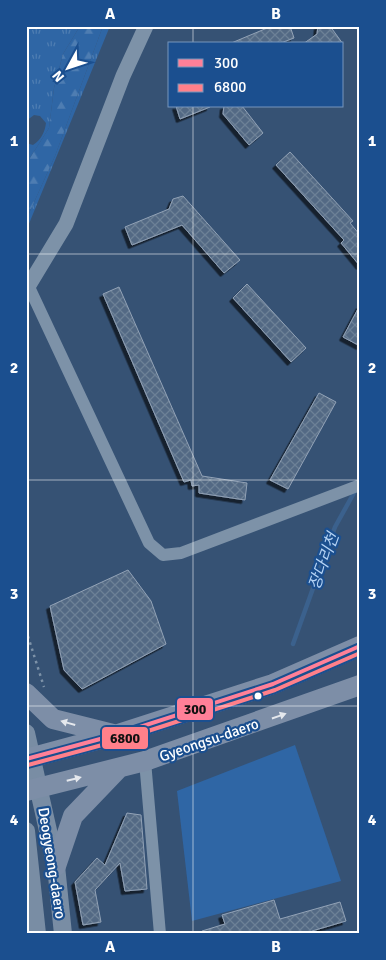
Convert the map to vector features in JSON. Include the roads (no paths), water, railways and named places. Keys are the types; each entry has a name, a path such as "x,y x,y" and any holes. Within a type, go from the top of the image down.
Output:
{"main road":[{"path":"29,758 115,735 273,684 360,646"},
{"name":"Gyeongsu-daero","path":"33,789 145,762 360,685"},
{"path":"26,693 53,719 115,735"},
{"name":"Deogyeong-daero","path":"26,734 33,789 56,866 63,934"},
{"path":"56,866 73,816 119,768"},
{"path":"26,831 38,934"}],"street":[{"path":"146,26 123,76 66,224 28,288 149,542 163,555 181,553 360,486"},
{"path":"145,762 160,934"}],"waterway":[{"name":"장다리천","path":"293,644 335,527 355,491"}]}
